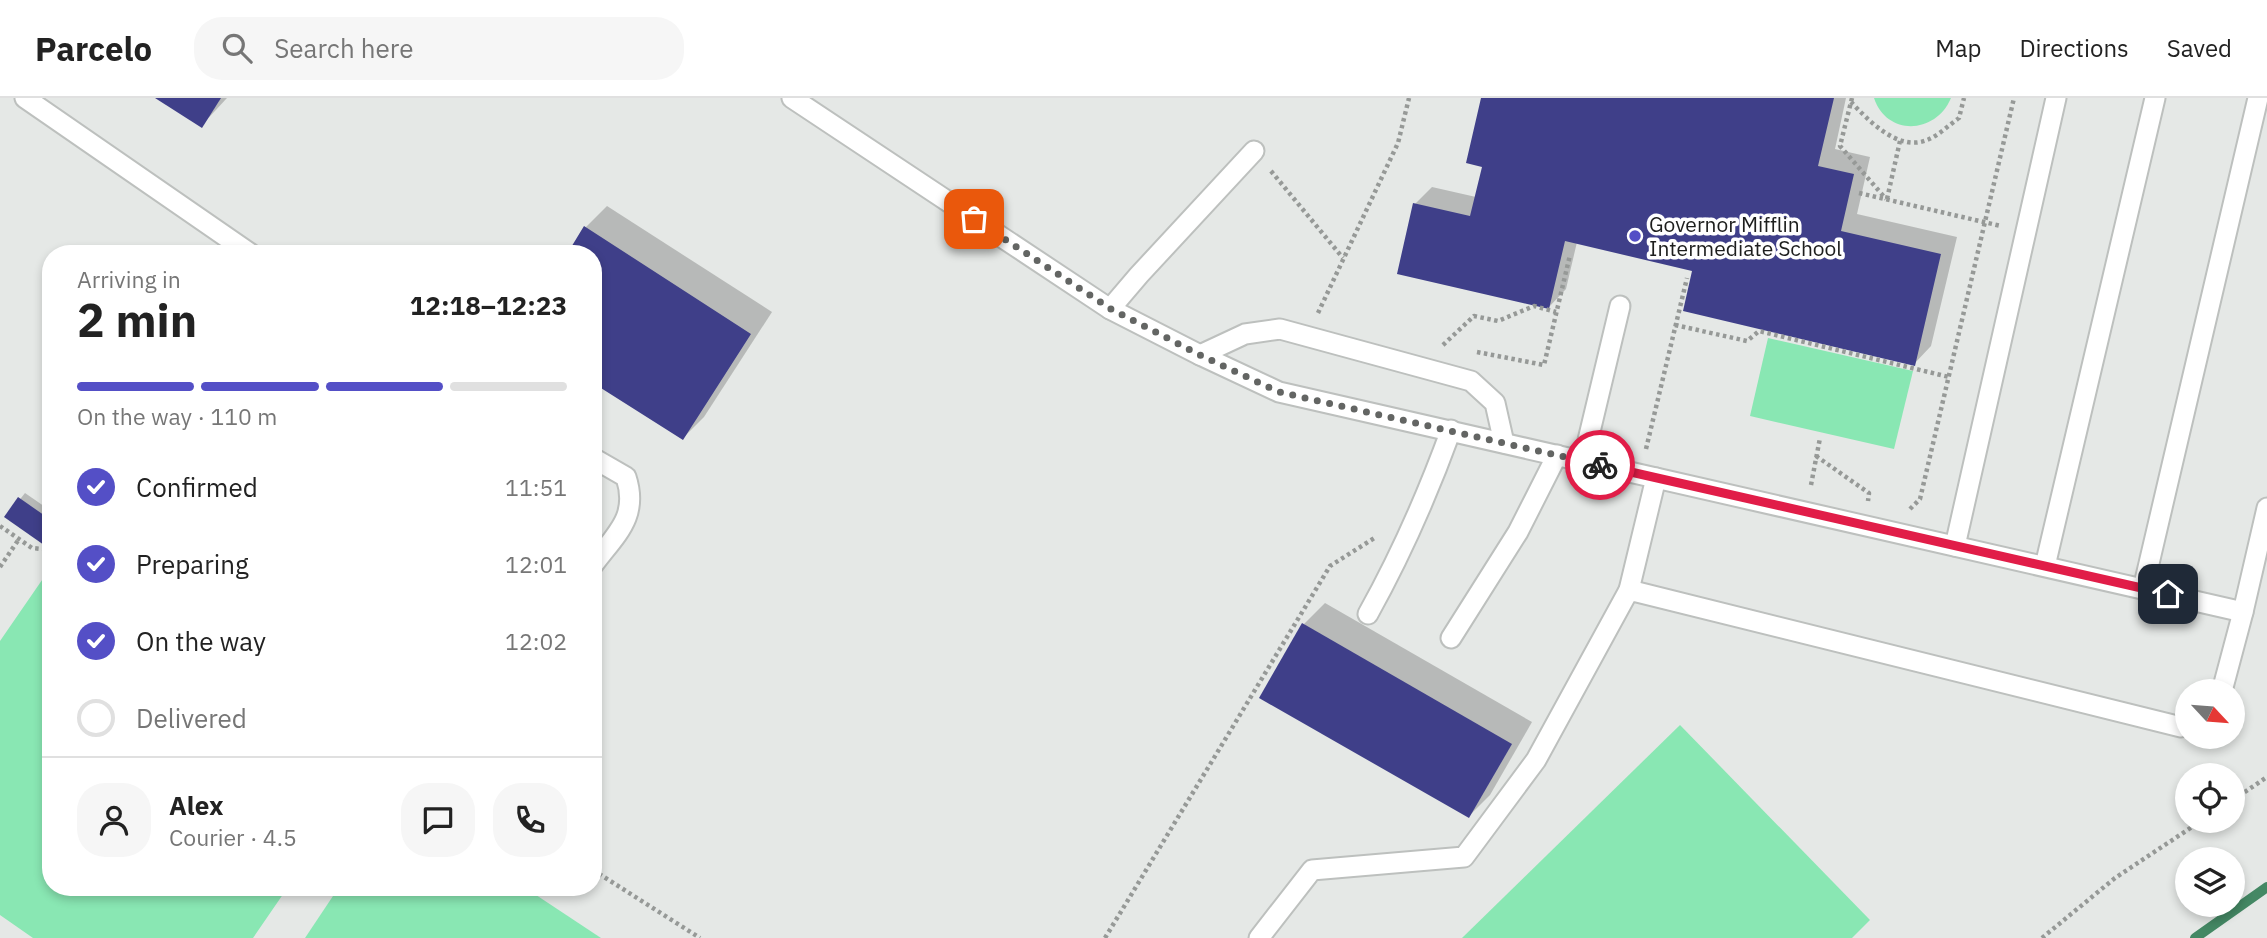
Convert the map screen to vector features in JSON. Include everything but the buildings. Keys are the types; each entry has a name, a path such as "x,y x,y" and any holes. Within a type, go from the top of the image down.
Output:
{"lane":[{"path":"26,98 238,245"},
{"path":"792,98 1111,309 1279,392 2243,612"},
{"path":"1955,546 2056,98"},
{"path":"2045,566 2155,98"},
{"path":"2143,589 2258,98"},
{"path":"1111,309 1254,151"},
{"path":"1583,461 1620,306"},
{"path":"1200,355 1245,334 1280,329 1471,380 1495,403 1504,443"},
{"path":"1368,614 1399,559 1451,430"},
{"path":"1451,638 1518,532 1557,455"},
{"path":"602,462 626,477 632,495 628,517 602,553"},
{"path":"1259,938 1312,870 1464,857 1536,760 1629,590 1656,478"},
{"path":"2225,679 2267,508"},
{"path":"1629,590 2175,726"}],"path":[{"path":"1307,336 1398,143 1409,98"},
{"path":"1851,100 1874,127 1900,141 1925,141 1959,118 1964,98"},
{"path":"1904,516 1920,499 2014,98"},
{"path":"1851,100 1840,146 1887,200"},
{"path":"1887,200 1900,141"},
{"path":"1254,151 1343,258"},
{"path":"1859,193 2026,232"},
{"path":"1467,350 1544,365 1570,255"},
{"path":"1645,455 1686,278"},
{"path":"1455,348 1442,345 1474,316 1498,321 1534,306 1556,312"},
{"path":"1318,312 1331,317"},
{"path":"1675,325 1747,341 1759,331 1948,377"},
{"path":"1809,494 1820,438"},
{"path":"1816,456 1869,492 1867,507"},
{"path":"1105,938 1330,566 1374,538 1418,516"},
{"path":"0,526 32,548 42,549"},
{"path":"0,567 19,539"},
{"path":"2245,792 2267,777"},
{"path":"2042,938 2115,878 2184,833"},
{"path":"602,876 700,938"}],"green space":[{"path":"1874,98 1951,98 1944,110 1934,119 1912,126 1889,120 1880,111"},
{"path":"1768,338 1913,371 1894,449 1750,416"},
{"path":"42,580 42,896 282,896 253,938 33,938 0,915 0,641"},
{"path":"1680,725 1870,920 1852,938 1462,938"},
{"path":"333,896 538,896 601,938 305,938"}],"waterway":[{"path":"2195,938 2267,887"}],"way so far":[{"path":"974,219 1111,309 1279,392 1600,465"}],"place":[{"name":"Governor Mifflin Intermediate School","path":"1635,236"}],"route":[{"path":"1600,465 2168,594"}]}
